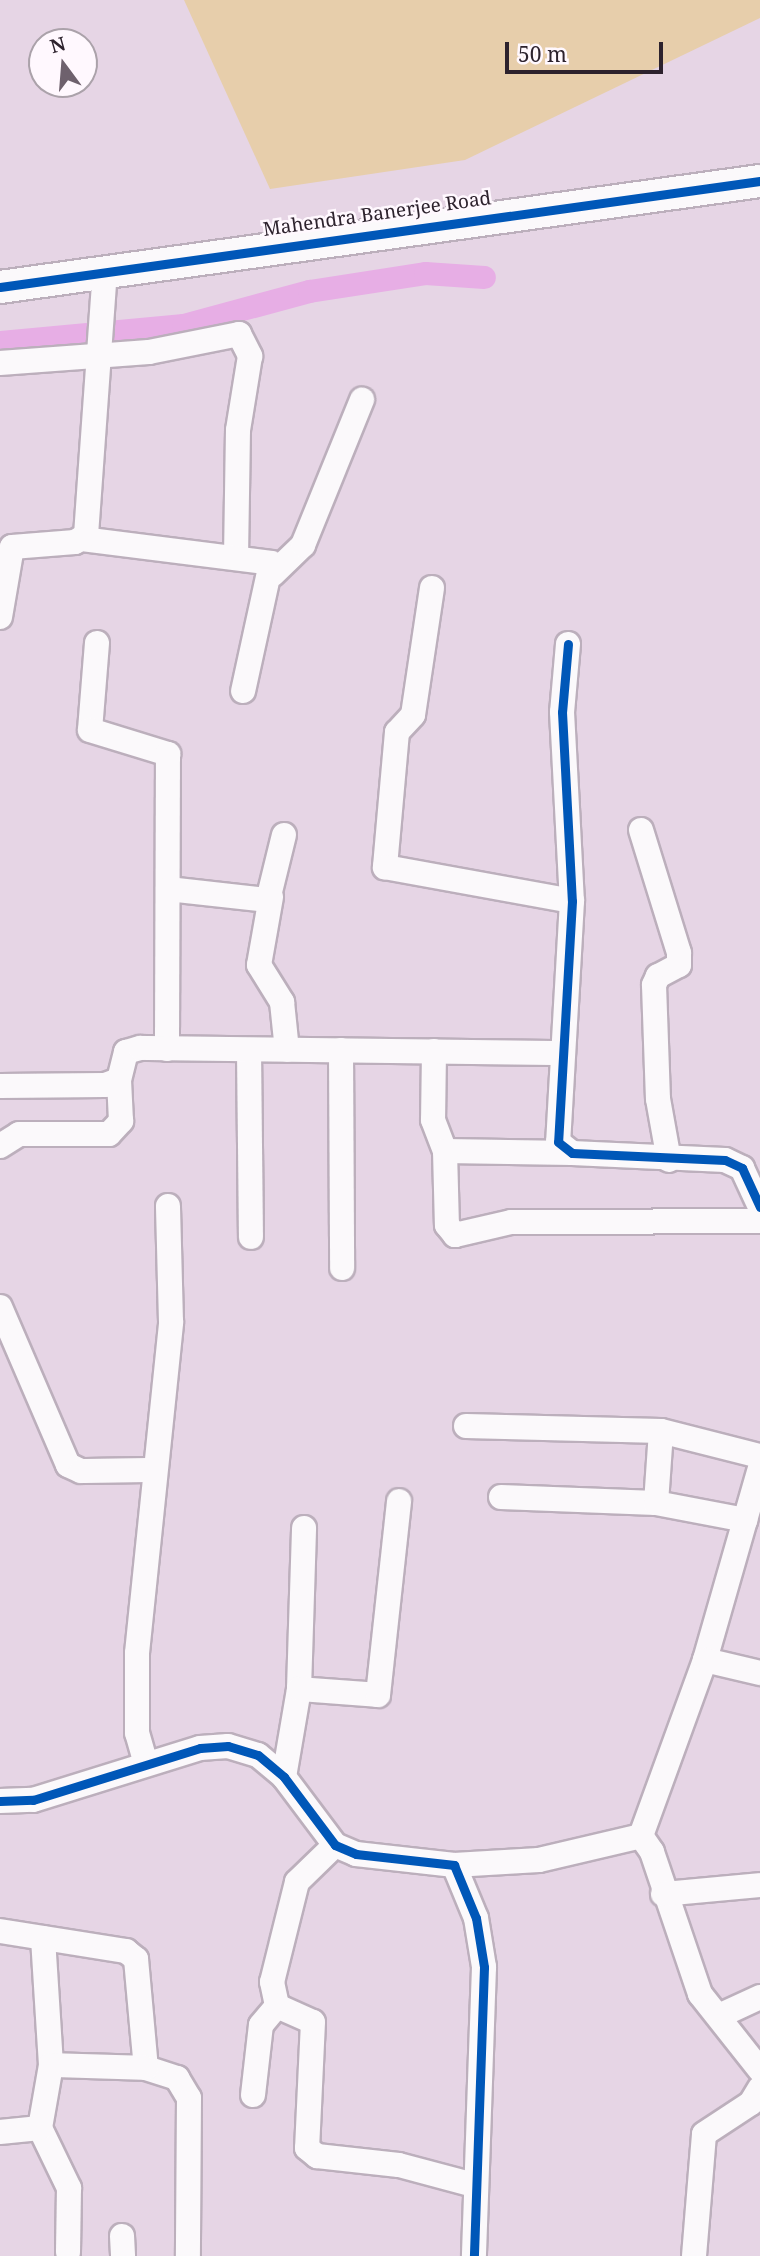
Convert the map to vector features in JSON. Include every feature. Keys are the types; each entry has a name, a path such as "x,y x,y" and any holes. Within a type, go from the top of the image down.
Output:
{"street":[{"name":"Mahendra Banerjee Road","path":"0,287 760,181"},
{"path":"82,539 95,353 104,272"},
{"path":"0,363 243,337 250,356 238,430 236,556"},
{"path":"273,573 303,545 362,400"},
{"path":"0,617 12,547 82,539 236,556 271,563 273,573 243,691"},
{"path":"432,588 413,715 397,732 385,867 572,901"},
{"path":"97,643 90,730 168,754 167,1049"},
{"path":"568,644 562,712 572,901 555,1123 558,1142 572,1153"},
{"path":"642,830 679,953 679,965 654,985 658,1099 668,1160"},
{"path":"284,835 259,965 282,1002 287,1050"},
{"path":"168,889 271,897"},
{"path":"0,1131 0,1144 19,1134 109,1134 121,1121 119,1080 126,1052 167,1049 561,1053"},
{"path":"249,1050 251,1237"},
{"path":"341,1050 342,1268"},
{"path":"434,1051 433,1121 445,1151 447,1225 455,1235 510,1222 760,1221"},
{"path":"0,1086 119,1080"},
{"path":"445,1151 725,1160 742,1168 760,1207"},
{"path":"146,1764 137,1733 137,1653 152,1470 171,1322 169,1206"},
{"path":"0,1307 68,1465 81,1471 152,1470"},
{"path":"466,1426 661,1431 760,1456"},
{"path":"656,1503 661,1431"},
{"path":"641,1836 705,1660 751,1545 745,1520 760,1468"},
{"path":"501,1497 656,1503 745,1520"},
{"path":"299,1689 378,1695 399,1501"},
{"path":"284,1777 299,1689 304,1528"},
{"path":"705,1660 760,1673"},
{"path":"0,1801 33,1800 146,1764 228,1746 258,1755 284,1777 335,1845 356,1854 454,1865 539,1860 641,1836"},
{"path":"641,1836 652,1852 684,1961 719,2016 760,2070"},
{"path":"277,2006 272,1982 290,1898 309,1868 335,1845"},
{"path":"454,1865 476,1918 484,1967 474,2185 474,2256"},
{"path":"663,1894 760,1885"},
{"path":"0,1931 126,1951 136,1959 146,2068"},
{"path":"43,1938 51,2065 40,2128 69,2188 68,2252"},
{"path":"719,2016 760,1997"},
{"path":"253,2095 261,2025 277,2006"},
{"path":"277,2006 313,2022 307,2148 317,2157 390,2163 474,2185"},
{"path":"51,2065 146,2068 187,2086 188,2256"},
{"path":"694,2256 704,2134 751,2104 760,2088"},
{"path":"0,2132 40,2128"}],"shaded area":[{"path":"184,0 760,0 760,18 465,160 270,189"}],"waterway":[{"path":"0,342 183,325 309,291 425,273 484,277"}],"cycle path":[{"path":"0,287 760,181"},
{"path":"568,644 562,712 572,901 558,1142 572,1153 725,1160 742,1168 760,1207"},
{"path":"0,1801 33,1800 200,1748 228,1746 258,1755 284,1777 335,1845 356,1854 454,1865 476,1918 484,1967 474,2256"}]}
